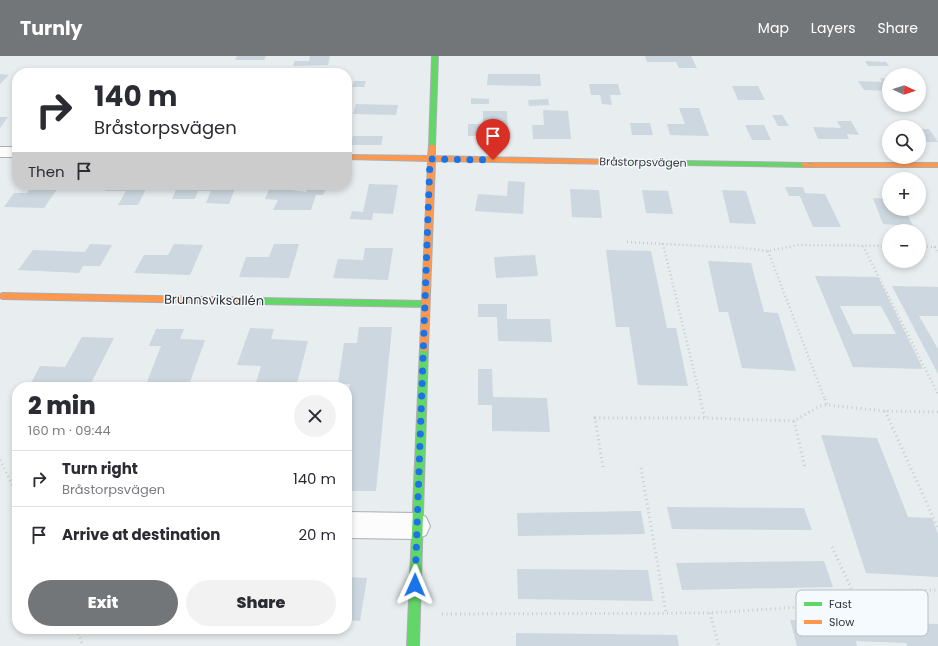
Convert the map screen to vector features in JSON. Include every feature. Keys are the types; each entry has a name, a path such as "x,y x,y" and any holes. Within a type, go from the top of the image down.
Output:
{"street":[{"path":"413,646 435,56"},
{"path":"0,152 12,152"},
{"name":"Bråstorpsvägen","path":"352,157 804,165 938,165"},
{"name":"Brunnsviksallén","path":"3,296 425,304"},
{"path":"352,525 417,526"}],"path":[{"path":"627,242 743,248 768,251 798,245 882,246"},
{"path":"663,244 705,418"},
{"path":"863,246 938,394"},
{"path":"926,246 938,246"},
{"path":"934,247 938,254"},
{"path":"768,251 827,405"},
{"path":"603,467 595,418 705,418 794,421 820,406 827,405 885,411 938,412"},
{"path":"885,411 938,528"},
{"path":"794,421 805,468"},
{"path":"0,460 12,484"},
{"path":"641,468 666,613"},
{"path":"832,547 852,590"},
{"path":"928,590 938,590"},
{"path":"414,615 710,613 796,607"},
{"path":"710,613 719,646"},
{"path":"79,634 83,646"}],"building":[{"path":"237,56 266,56 264,60 235,60"},
{"path":"310,56 330,56 328,65 293,66 295,61 309,61"},
{"path":"645,56 691,56 697,68 679,68 676,62 647,62"},
{"path":"865,61 886,62 889,66 868,66"},
{"path":"0,74 9,75 0,84"},
{"path":"488,74 540,74 541,86 487,85"},
{"path":"354,81 366,81 364,87 352,87"},
{"path":"858,81 882,82 882,91 864,90"},
{"path":"589,84 618,84 621,95 610,95 612,105 602,104 600,95 591,95"},
{"path":"732,86 758,86 765,100 738,100"},
{"path":"471,98 489,99 489,104 471,104"},
{"path":"548,99 549,105 529,106 528,100"},
{"path":"356,104 398,105 396,115 353,114"},
{"path":"679,108 699,108 709,136 670,135 667,124 685,124"},
{"path":"543,110 568,111 571,139 533,139 532,125 544,125"},
{"path":"483,111 507,111 508,136 468,136 468,124 483,124"},
{"path":"772,115 782,115 789,126 778,126"},
{"path":"0,117 8,117 0,128"},
{"path":"837,121 851,121 859,135 847,134 849,139 818,139 813,127 841,128"},
{"path":"630,123 650,123 653,135 632,135"},
{"path":"745,125 764,125 771,140 752,140"},
{"path":"926,129 929,129 938,142 926,142"},
{"path":"353,136 383,136 381,145 352,145"},
{"path":"508,181 525,182 523,214 475,211 478,194 507,196"},
{"path":"369,184 398,185 393,214 373,213 372,220 350,219 352,211 363,212"},
{"path":"785,187 803,187 805,193 825,194 841,227 813,227 800,196 789,196"},
{"path":"570,189 599,190 602,218 572,217"},
{"path":"29,190 57,190 44,208 4,207 14,193 27,193"},
{"path":"146,190 138,205 118,205 126,191 105,191"},
{"path":"176,190 234,190 229,204 206,203 211,191 198,191 195,199 172,199"},
{"path":"269,190 292,190 306,192 307,190 326,190 323,195 316,195 311,210 273,210 278,200 265,199"},
{"path":"642,190 668,191 673,214 646,213"},
{"path":"722,190 746,191 756,224 730,223"},
{"path":"873,198 882,199 882,216 908,216 912,224 883,224"},
{"path":"90,244 112,245 100,266 83,266 79,273 18,270 33,250 85,252"},
{"path":"174,244 203,245 190,275 134,273 144,255 168,255"},
{"path":"274,244 299,244 289,278 239,277 246,257 269,257"},
{"path":"365,248 393,248 388,280 333,278 338,259 363,260"},
{"path":"606,250 651,251 667,328 676,328 688,386 638,385 629,327 616,327"},
{"path":"535,255 538,276 496,278 494,257"},
{"path":"708,261 751,263 764,312 778,313 796,371 742,368 728,312 719,312"},
{"path":"815,276 878,277 923,369 853,367","holes":["840,306 881,306 896,334 853,334"]},
{"path":"892,286 938,287 938,316 919,316 938,349 938,374"},
{"path":"478,304 507,304 507,319 550,319 552,342 498,341 497,317 478,317"},
{"path":"359,327 392,327 376,491 352,491 352,382 338,382 344,343 357,343"},
{"path":"250,328 274,329 271,339 308,341 297,382 256,382 261,366 237,365"},
{"path":"156,329 184,329 180,339 205,340 190,382 147,382 161,346 149,346"},
{"path":"82,337 114,338 92,382 32,382 40,366 65,367"},
{"path":"478,369 492,369 493,397 547,398 550,432 492,431 492,405 478,405"},
{"path":"821,435 877,438 908,517 932,518 938,534 938,577 866,573"},
{"path":"667,507 804,508 812,530 672,529"},
{"path":"641,511 645,534 518,536 517,513"},
{"path":"824,561 833,587 682,590 676,563"},
{"path":"517,569 648,570 653,601 518,599"},
{"path":"352,577 367,578 360,621 352,620"},
{"path":"790,620 796,620 796,636 928,636 928,624 938,624 938,646 907,646 906,643 856,641 857,646 797,646"},
{"path":"516,633 677,635 679,646 516,646"}],"traffic: fast":[{"path":"432,146 435,56"},
{"path":"619,162 804,165"},
{"path":"257,301 425,304"},
{"path":"413,646 424,348"}],"traffic: slow":[{"path":"424,348 432,146"},
{"path":"352,157 619,162"},
{"path":"804,165 938,165"},
{"path":"3,296 257,301"}],"route":[{"path":"415,585 430,159 493,160"}]}
